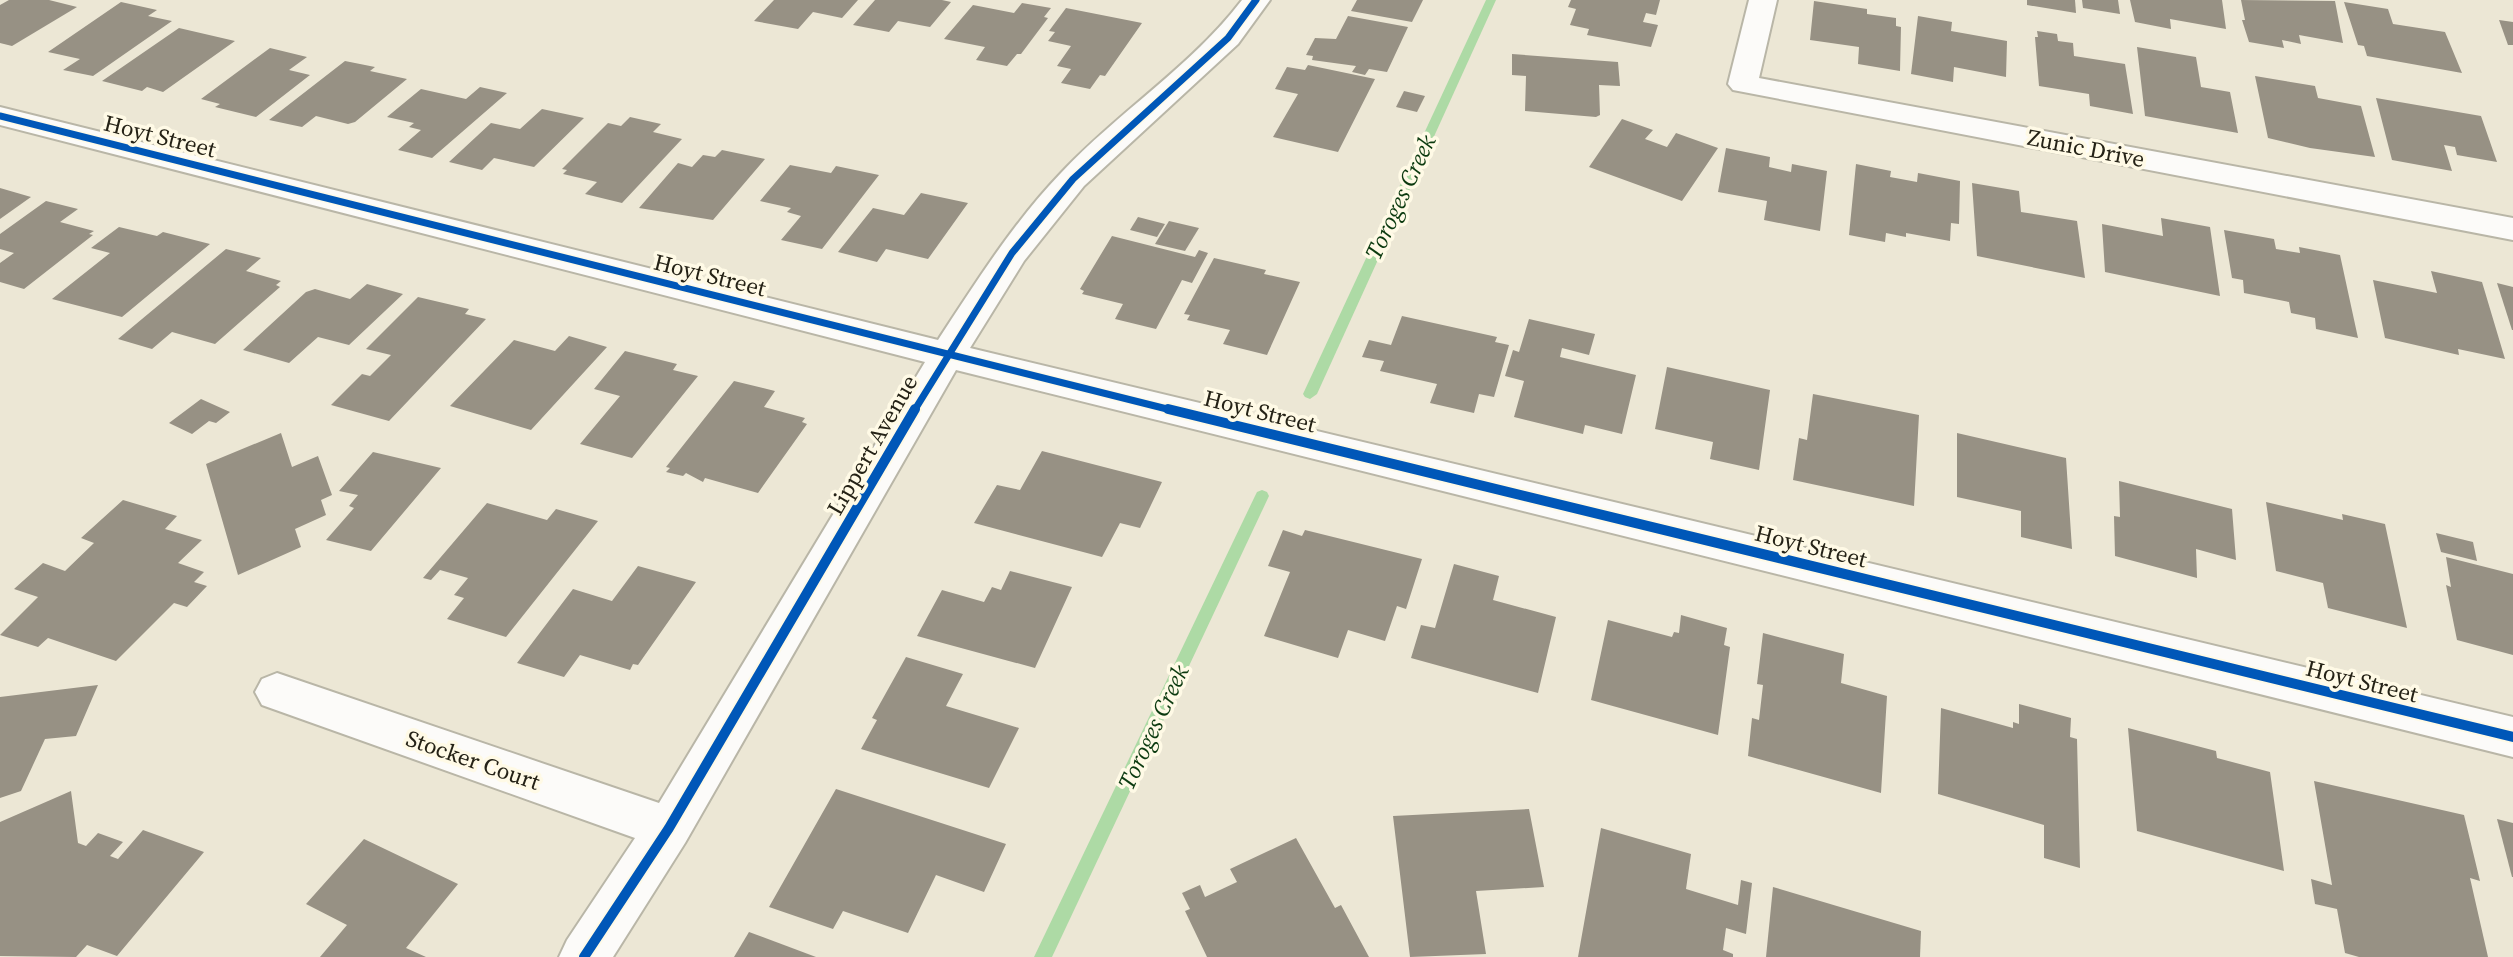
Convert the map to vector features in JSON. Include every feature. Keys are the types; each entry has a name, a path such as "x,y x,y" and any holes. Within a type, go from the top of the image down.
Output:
{"street":[{"name":"Lippert Avenue","path":"584,957 669,828 947,355 1013,253 1073,179 1228,38 1256,0"},
{"name":"Zunic Drive","path":"1763,0 1743,83 2513,229"},
{"name":"Hoyt Street","path":"0,116 947,355 2513,737"},
{"name":"Stocker Court","path":"277,692 669,828"}],"building":[{"path":"9,0 49,0 77,7 12,46 0,43 0,5"},
{"path":"774,0 858,0 842,18 813,12 798,29 754,21"},
{"path":"875,0 951,2 930,27 898,21 889,32 853,25"},
{"path":"1357,0 1423,0 1412,22 1351,11"},
{"path":"1571,0 1660,0 1656,15 1646,13 1643,22 1658,25 1651,47 1587,35 1589,29 1570,25 1576,9 1568,7"},
{"path":"2027,0 2075,0 2076,13 2027,5"},
{"path":"2082,0 2118,0 2120,14 2083,8"},
{"path":"2130,0 2222,0 2226,29 2170,19 2171,29 2135,22"},
{"path":"2241,0 2335,1 2343,43 2299,35 2301,44 2282,40 2284,48 2249,42 2242,20 2245,20"},
{"path":"1814,1 1867,9 1867,14 1896,18 1896,26 1901,27 1900,71 1858,64 1859,47 1810,40"},
{"path":"121,2 157,10 148,16 172,21 93,76 63,70 80,59 48,52"},
{"path":"2344,2 2388,9 2393,24 2445,32 2462,73 2367,56 2364,46 2358,45"},
{"path":"1022,3 1051,8 1044,17 1048,18 1021,54 1017,54 1007,66 976,60 985,47 944,39 973,5 1014,13"},
{"path":"1066,8 1142,23 1105,76 1100,75 1090,89 1061,83 1071,69 1057,66 1071,46 1048,41 1055,32 1049,31"},
{"path":"1348,16 1408,27 1387,72 1369,69 1365,75 1352,72 1356,66 1312,60 1313,56 1306,55 1315,38 1336,39"},
{"path":"1918,16 1952,22 1951,31 2007,41 2006,77 1954,67 1953,82 1911,74"},
{"path":"2499,20 2513,22 2513,45 2508,45"},
{"path":"179,28 235,41 163,92 147,87 142,91 102,81"},
{"path":"2037,31 2057,34 2058,41 2073,43 2074,56 2125,64 2133,114 2090,106 2089,94 2039,86 2035,37 2038,37"},
{"path":"2137,47 2196,57 2201,87 2230,92 2238,133 2145,116"},
{"path":"270,48 307,57 289,70 310,75 256,117 215,107 220,104 201,99"},
{"path":"1512,54 1618,62 1620,86 1599,85 1600,115 1596,117 1525,111 1526,76 1512,75"},
{"path":"345,61 375,67 370,71 407,79 355,122 348,124 316,116 302,127 269,120"},
{"path":"1308,65 1375,79 1338,152 1273,137 1298,94 1275,89 1287,67 1305,70"},
{"path":"2255,76 2315,86 2318,98 2361,106 2375,157 2310,148 2268,138"},
{"path":"480,87 507,93 432,158 398,150 421,130 409,127 414,123 387,117 421,89 466,99"},
{"path":"1404,91 1425,96 1417,112 1396,107"},
{"path":"2376,98 2481,116 2497,162 2457,155 2455,147 2444,145 2452,171 2392,160"},
{"path":"542,109 584,118 534,167 494,158 482,170 449,162 491,123 520,129"},
{"path":"630,117 661,124 653,132 682,139 622,203 585,194 597,182 563,174 567,170 562,169 608,123 621,126"},
{"path":"1622,119 1653,130 1645,139 1667,147 1676,133 1718,148 1682,201 1589,167"},
{"path":"1726,148 1770,157 1769,167 1791,172 1792,164 1827,171 1820,231 1764,220 1767,201 1718,192"},
{"path":"722,150 765,159 713,220 639,208 678,163 692,167 703,155 715,157"},
{"path":"1856,164 1891,171 1890,177 1917,182 1918,173 1960,181 1959,224 1951,223 1950,241 1906,233 1906,237 1886,233 1885,242 1849,235"},
{"path":"790,165 831,173 836,166 879,175 822,249 781,240 801,216 787,212 791,208 760,201"},
{"path":"1972,183 2019,191 2021,212 2077,221 2085,278 1977,256"},
{"path":"0,188 31,197 0,219"},
{"path":"921,193 968,203 928,259 886,249 877,262 838,252 873,208 904,215"},
{"path":"46,201 78,209 60,222 94,231 89,234 93,235 24,289 0,282 0,263 14,253 0,249 0,234"},
{"path":"1138,217 1165,224 1157,237 1130,230"},
{"path":"2161,218 2210,227 2220,296 2105,272 2102,224 2163,236"},
{"path":"1169,221 1199,228 1185,251 1155,244"},
{"path":"119,227 157,236 163,232 210,244 122,317 52,299 110,253 91,248"},
{"path":"2224,230 2274,239 2276,249 2300,253 2299,247 2340,255 2358,338 2316,329 2315,318 2291,313 2289,302 2244,293 2243,280 2232,278"},
{"path":"1112,236 1195,257 1199,250 1208,253 1192,283 1182,280 1156,329 1115,319 1123,304 1082,294 1084,291 1080,289"},
{"path":"226,249 261,258 246,271 281,281 276,285 280,287 215,344 172,332 152,349 118,339"},
{"path":"1214,258 1266,270 1264,274 1300,282 1267,355 1223,344 1230,330 1187,320 1190,315 1184,314"},
{"path":"2431,271 2482,282 2505,359 2458,349 2459,355 2385,338 2373,280 2437,293"},
{"path":"2497,283 2513,287 2513,330 2512,330"},
{"path":"367,284 403,294 349,345 318,337 289,363 243,350 306,292 315,289 350,299"},
{"path":"418,297 469,309 465,314 486,319 389,421 331,405 362,374 370,376 391,355 366,349"},
{"path":"1402,316 1497,337 1495,342 1509,345 1494,397 1479,394 1474,413 1430,403 1437,384 1380,371 1384,361 1362,357 1369,340 1391,345"},
{"path":"1529,319 1595,334 1589,355 1562,348 1560,357 1636,375 1622,434 1585,425 1583,434 1514,417 1524,381 1505,376 1513,350 1519,352"},
{"path":"569,336 607,347 531,430 450,406 514,340 555,351"},
{"path":"625,351 677,364 673,370 698,376 632,458 580,444 620,396 594,389"},
{"path":"1667,367 1770,390 1759,470 1710,459 1713,442 1655,429"},
{"path":"734,381 775,391 764,407 805,418 802,422 807,424 758,493 705,478 703,482 686,473 683,476 666,472 670,468 666,467"},
{"path":"1813,394 1919,415 1914,506 1793,480 1799,438 1807,440"},
{"path":"201,399 230,412 216,423 209,421 192,434 169,423"},
{"path":"281,433 292,467 318,456 332,495 321,500 326,515 295,529 301,547 238,575 206,464"},
{"path":"1957,433 2066,458 2072,549 2021,537 2021,511 1957,497"},
{"path":"1042,451 1162,482 1140,528 1120,523 1102,557 974,523 997,485 1020,490"},
{"path":"373,452 441,468 371,551 326,540 354,508 349,506 358,495 339,491"},
{"path":"2119,481 2232,509 2236,560 2196,549 2197,578 2115,556 2114,516 2120,517"},
{"path":"123,500 177,516 165,529 202,540 178,563 204,572 194,582 207,586 187,607 174,603 116,661 48,638 38,647 0,635 38,597 14,589 43,563 65,571 94,543 81,538"},
{"path":"2266,502 2343,520 2342,514 2385,524 2407,628 2328,608 2323,583 2276,571"},
{"path":"487,503 547,520 556,509 598,521 506,637 447,619 464,598 454,595 468,578 440,570 431,580 423,578"},
{"path":"1283,530 1302,536 1305,530 1422,559 1406,609 1397,606 1385,641 1348,630 1338,658 1264,636 1290,572 1268,566"},
{"path":"2436,533 2473,542 2477,561 2441,552"},
{"path":"2446,557 2513,574 2513,655 2457,640 2446,585 2451,587"},
{"path":"1454,564 1499,576 1493,600 1556,617 1538,693 1411,658 1421,625 1435,628"},
{"path":"638,566 696,582 638,665 633,664 630,670 580,655 564,677 517,663 573,589 612,601"},
{"path":"1010,571 1072,587 1035,668 917,636 942,590 984,602 992,587 1001,590"},
{"path":"1681,615 1727,628 1724,645 1730,647 1718,735 1591,700 1608,620 1672,637 1674,632 1679,633"},
{"path":"1763,633 1844,654 1841,683 1887,696 1881,793 1748,756 1752,718 1759,720 1763,685 1757,684"},
{"path":"906,657 963,674 946,706 1019,728 989,788 861,749 877,720 872,718"},
{"path":"98,685 76,736 45,739 21,791 0,798 0,697"},
{"path":"2019,704 2071,718 2070,737 2077,739 2080,868 2044,858 2044,825 1938,794 1941,708 2013,728 2013,722 2019,724"},
{"path":"2128,728 2216,751 2217,758 2270,772 2284,871 2137,831"},
{"path":"2314,781 2464,815 2480,881 2470,878 2488,957 2359,957 2345,953 2337,909 2315,904 2311,879 2332,885"},
{"path":"836,789 1006,844 984,892 936,875 908,933 843,911 833,929 769,907"},
{"path":"71,791 78,843 86,846 98,833 123,842 110,856 118,859 143,830 204,852 117,956 87,945 76,957 0,956 0,822"},
{"path":"1529,809 1544,887 1476,891 1486,954 1410,957 1393,816"},
{"path":"2497,819 2513,823 2513,877 2512,877"},
{"path":"1601,828 1691,854 1686,889 1738,905 1741,880 1752,883 1746,934 1726,928 1723,950 1733,954 1733,957 1578,957"},
{"path":"1296,838 1335,908 1341,905 1369,957 1207,957 1185,911 1190,909 1182,893 1200,885 1205,897 1237,882 1230,869"},
{"path":"364,839 458,884 406,948 426,957 320,957 347,925 306,904"},
{"path":"1773,887 1921,931 1920,957 1766,957"},
{"path":"749,932 816,957 734,957"}],"waterway":[{"name":"Toroges Creek","path":"1310,394 1491,0"},
{"name":"Toroges Creek","path":"1043,957 1262,496"}],"cycle path":[{"path":"584,957 669,828 947,355 1012,253 1073,179 1228,38 1256,0"},
{"path":"0,116 947,355 2513,737"}]}
